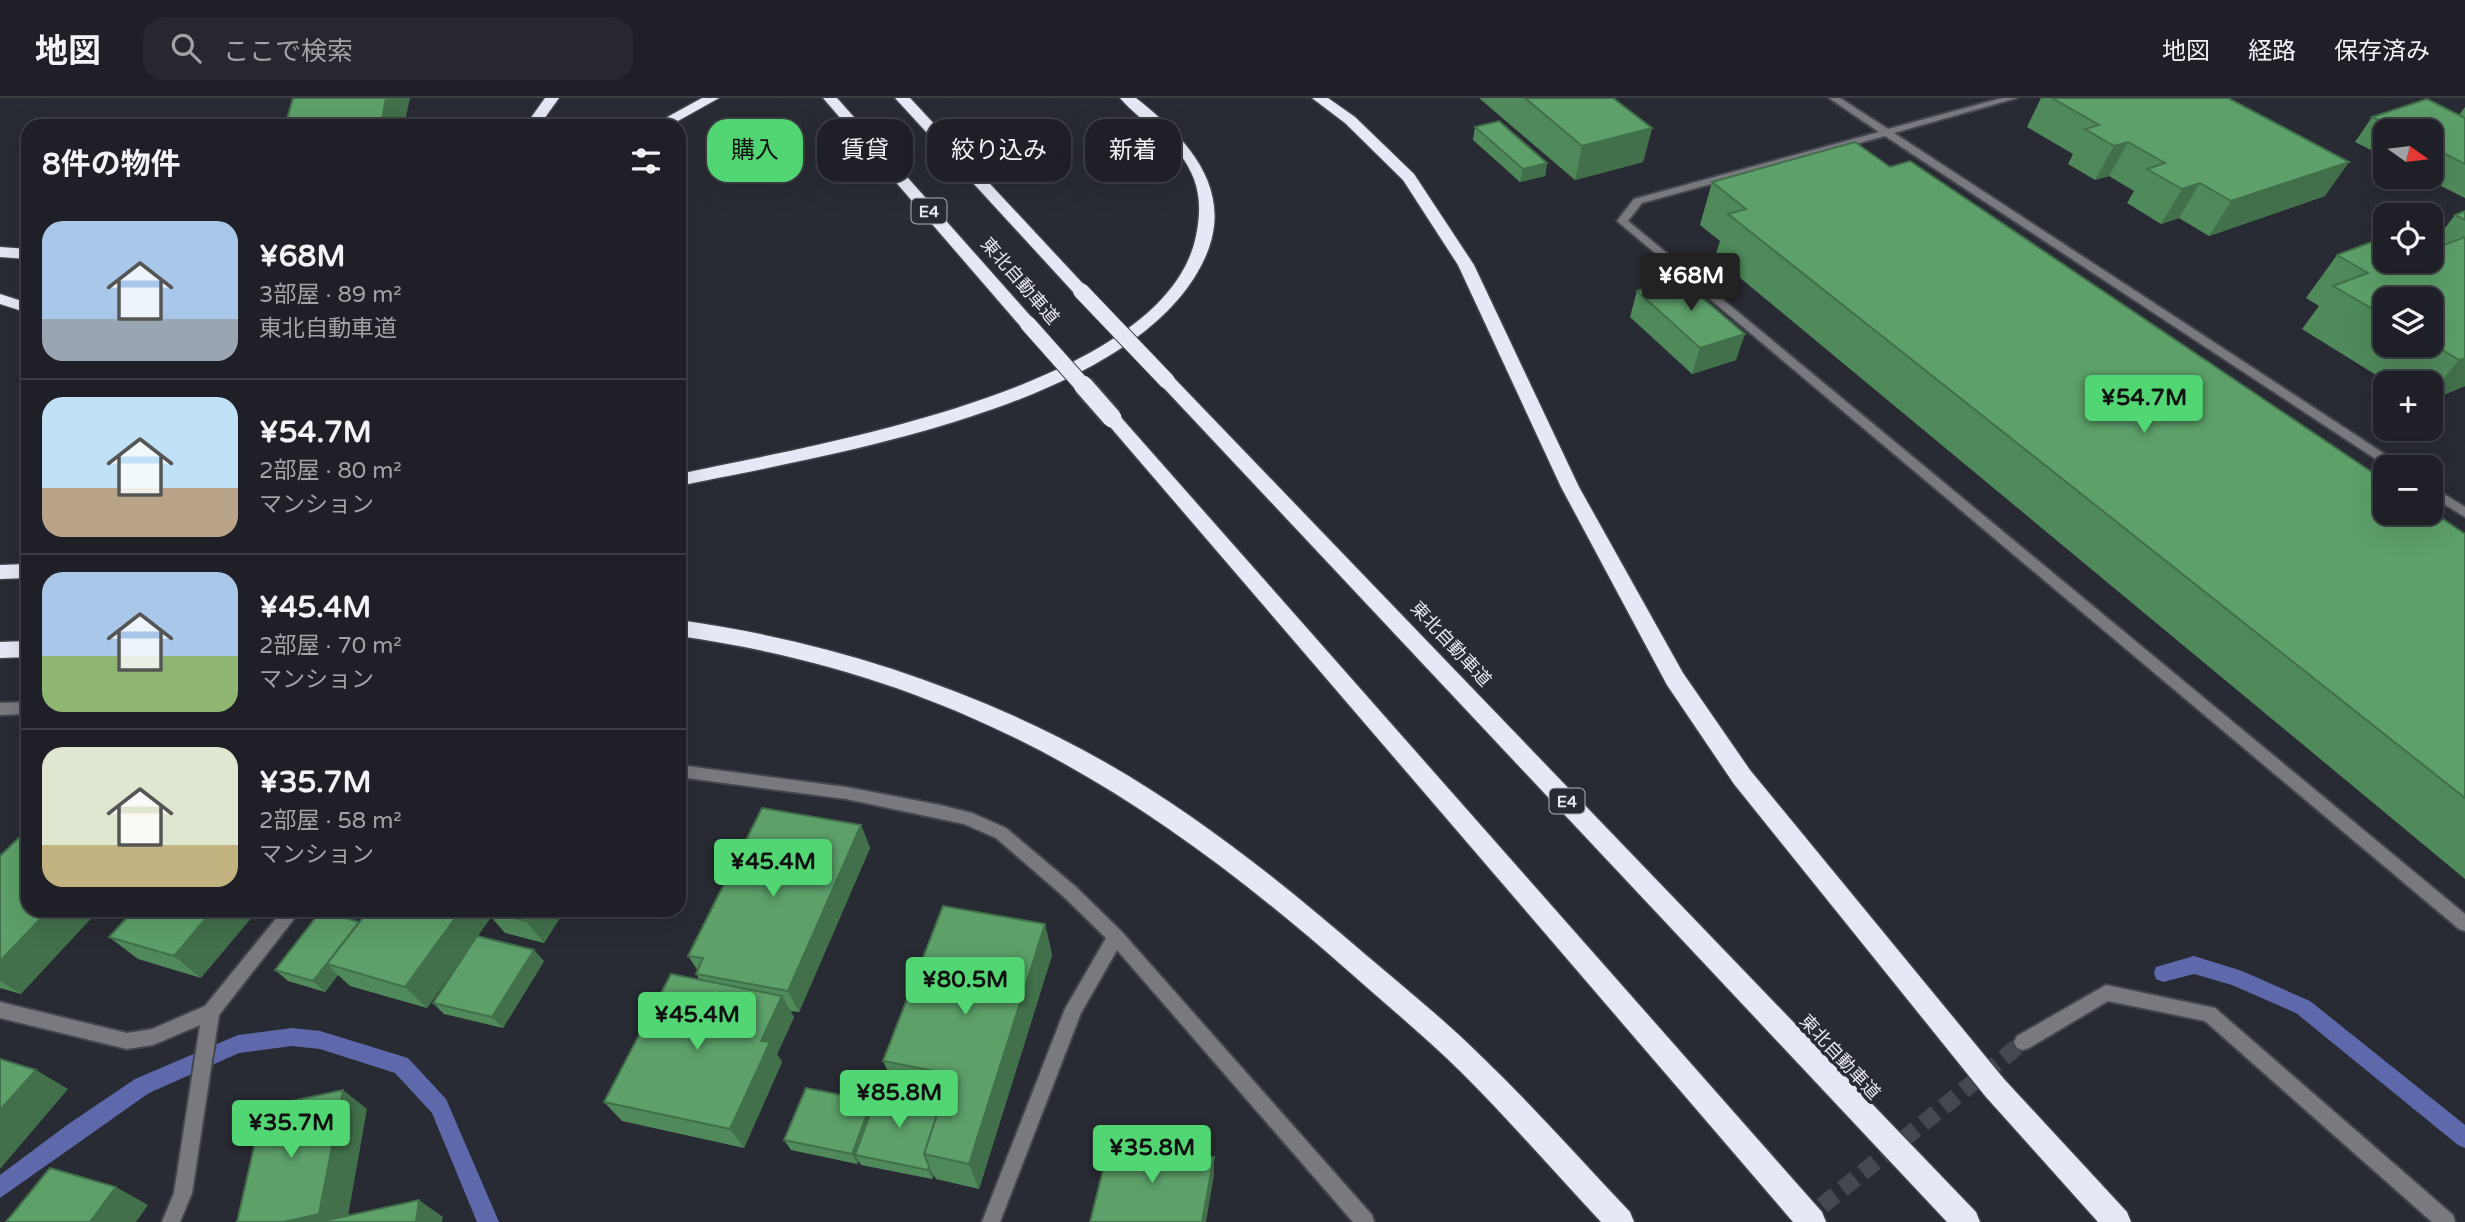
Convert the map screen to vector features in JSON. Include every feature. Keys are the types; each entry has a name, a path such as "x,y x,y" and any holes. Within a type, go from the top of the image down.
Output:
{"highway":[{"path":"537,119 552,98"},
{"path":"672,119 712,98"},
{"name":"東北自動車道","path":"830,98 1812,1222"},
{"name":"東北自動車道","path":"902,98 1081,291 1966,1222"},
{"path":"686,478 925,422 1077,368 1128,335 1180,287 1198,261 1205,236 1207,205 1202,180 1184,146 1127,98"},
{"path":"1319,98 1350,120 1409,177 1466,265 1570,487 1675,679 1742,777 1851,914 1987,1077 2117,1222"},
{"path":"0,252 21,254"},
{"path":"0,299 21,306"},
{"path":"0,572 21,571"},
{"path":"686,629 804,651 884,674 982,710 1095,768 1195,833 1308,919 1451,1044 1620,1222"},
{"path":"0,650 21,649"}],"street":[{"path":"1834,98 2378,455"},
{"path":"2004,99 1638,201 1622,220 2465,924"},
{"path":"2443,498 2465,513"},
{"path":"0,709 21,708"},
{"path":"686,772 846,793 967,818 1001,833 1070,892 1116,937 1365,1222"},
{"path":"0,1010 127,1041 153,1037 211,1013 287,917"},
{"path":"991,1222 1074,1009 1116,937"},
{"path":"2023,1042 2106,993 2209,1014 2446,1222"},
{"path":"171,1222 183,1193 211,1013"}],"building":[{"path":"293,98 386,98 382,119 287,119"},
{"path":"1525,98 1613,98 1652,128 1582,146"},
{"path":"2052,98 2228,98 2349,162 2231,201 2200,183 2182,189 2147,169 2165,163 2128,142 2114,146 2085,129 2099,125"},
{"path":"2427,99 2465,118 2465,164 2443,153 2443,119 2372,117"},
{"path":"1499,121 1547,163 1523,169 1475,127"},
{"path":"1855,142 1890,167 1910,161 2373,473 2373,525 2443,525 2443,519 2465,534 2465,798 1728,214 1746,209 1712,182"},
{"path":"2465,211 2465,220 2455,215"},
{"path":"2465,237 2465,358 2459,360 2443,350 2443,287 2373,287 2373,309 2333,286 2368,273 2337,255 2373,242 2373,273 2443,273 2443,245"},
{"path":"1679,278 1745,334 1700,348 1637,291"},
{"path":"762,808 861,825 788,991 696,974 703,958 688,956"},
{"path":"21,836 21,917 42,917 0,961 0,856"},
{"path":"943,906 1045,924 969,1164 924,1154 950,1074 883,1061"},
{"path":"128,917 207,917 174,956 109,937"},
{"path":"316,917 342,917 359,922 313,981 275,970"},
{"path":"364,917 456,917 405,987 327,964"},
{"path":"510,917 529,917 526,921"},
{"path":"477,936 534,950 492,1017 433,1003"},
{"path":"671,974 782,996 761,1041 770,1042 730,1129 604,1102"},
{"path":"0,1059 36,1070 0,1110"},
{"path":"806,1088 872,1101 852,1154 784,1140"},
{"path":"343,1090 319,1214 284,1222 237,1222 263,1107"},
{"path":"879,1090 941,1102 924,1154 928,1170 855,1155"},
{"path":"1111,1138 1214,1157 1202,1222 1090,1222"},
{"path":"50,1168 116,1187 90,1222 6,1222"},
{"path":"419,1200 416,1222 328,1222 328,1220"}],"waterway":[{"path":"2163,973 2194,965 2235,977 2303,1007 2465,1138"},
{"path":"0,1188 74,1132 142,1086 238,1044 292,1037 320,1040 401,1065 439,1106 488,1222"}],"tunnel":[{"path":"1802,1222 2023,1042"}]}
